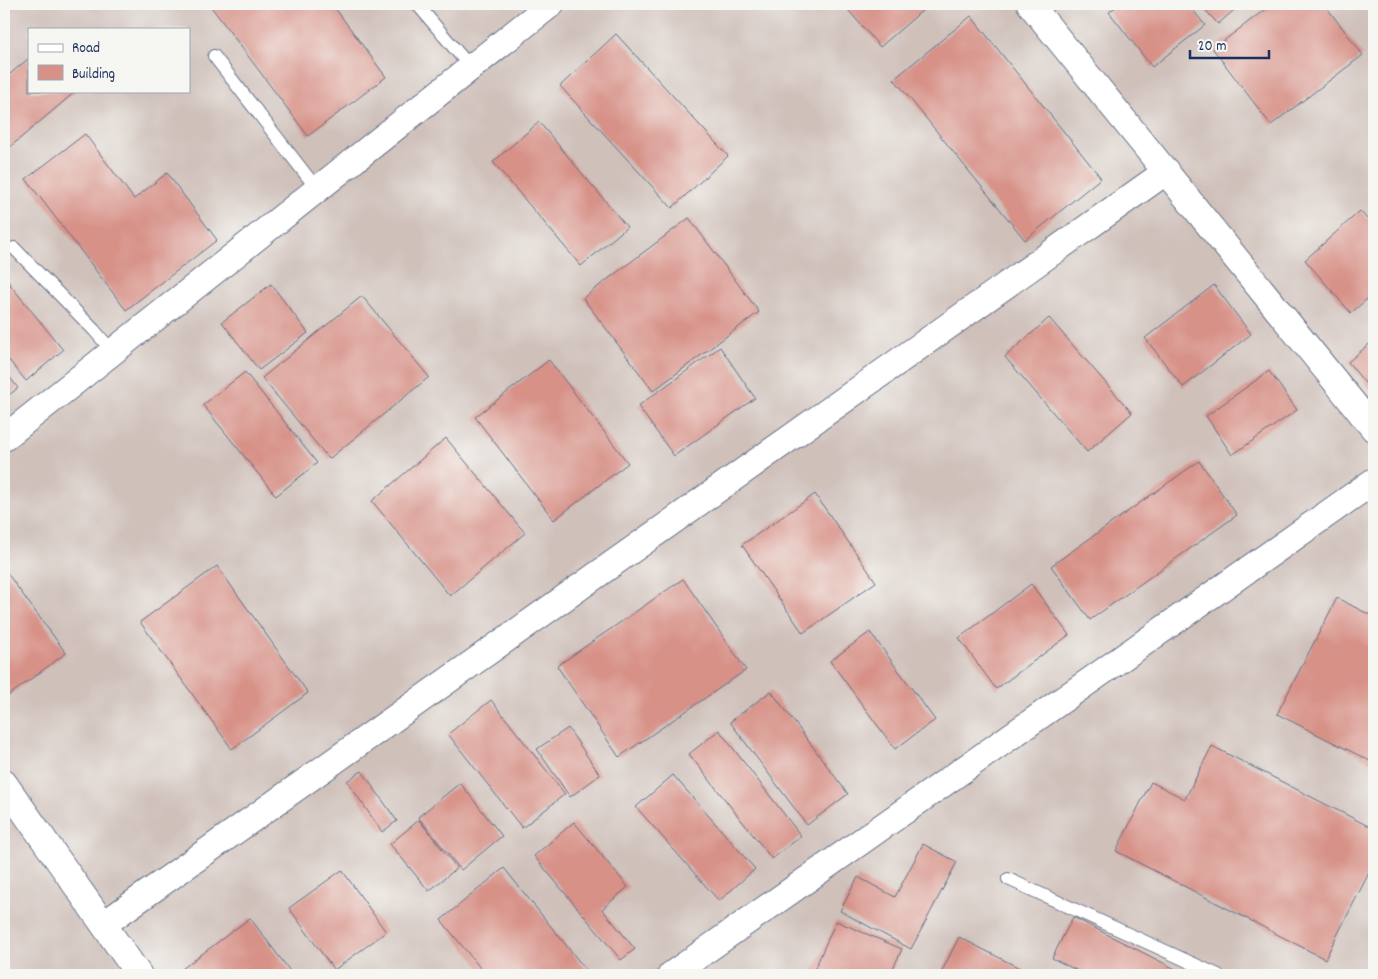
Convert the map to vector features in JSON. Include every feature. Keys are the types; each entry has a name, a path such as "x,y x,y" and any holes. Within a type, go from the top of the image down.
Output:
{"street":[{"path":"4,438 551,4"},
{"path":"1030,4 1167,170 1374,429"},
{"path":"104,924 1167,170"},
{"path":"671,975 1374,480"},
{"path":"4,783 139,975"}],"lane":[{"path":"417,4 471,68"},
{"path":"214,56 317,190"},
{"path":"14,248 113,352"},
{"path":"1008,879 1218,975"}],"shaded area":[{"path":"4,4 1374,4 1374,975 4,975"}],"building":[{"path":"209,4 332,4 386,77 308,136"},
{"path":"843,4 930,4 880,47"},
{"path":"1120,4 1188,4 1205,25 1152,67 1109,12"},
{"path":"1200,4 1241,4 1218,24"},
{"path":"1272,4 1324,4 1363,55 1271,125 1213,49"},
{"path":"1364,4 1374,4 1374,14"},
{"path":"971,16 1101,178 1025,240 894,79"},
{"path":"616,34 728,156 672,208 560,86"},
{"path":"28,59 28,92 75,92 10,147 4,139 4,79"},
{"path":"539,122 627,227 581,266 493,162"},
{"path":"85,134 134,199 167,173 217,240 126,310 26,179"},
{"path":"1360,211 1374,227 1374,293 1351,313 1305,260"},
{"path":"689,218 759,312 653,391 583,298"},
{"path":"4,277 63,350 26,381 4,354"},
{"path":"271,284 308,333 259,370 222,322"},
{"path":"1214,285 1251,334 1183,387 1145,338"},
{"path":"362,296 429,377 329,459 262,378"},
{"path":"1049,318 1132,413 1087,452 1005,357"},
{"path":"1374,340 1374,394 1348,362"},
{"path":"720,347 755,398 674,456 638,406"},
{"path":"549,360 628,463 554,520 475,417"},
{"path":"4,370 18,388 4,399"},
{"path":"1269,371 1297,410 1232,455 1206,416"},
{"path":"245,372 317,463 276,496 203,405"},
{"path":"446,438 525,533 450,596 372,501"},
{"path":"1199,461 1237,515 1090,620 1051,566"},
{"path":"815,494 876,582 803,633 742,545"},
{"path":"217,566 308,693 232,749 140,622"},
{"path":"4,569 66,653 4,699"},
{"path":"683,579 746,670 619,757 557,666"},
{"path":"1031,584 1069,635 996,689 959,638"},
{"path":"1337,598 1374,617 1374,763 1277,714"},
{"path":"870,632 935,720 895,749 830,661"},
{"path":"771,691 848,794 807,825 730,722"},
{"path":"491,700 565,794 522,828 448,734"},
{"path":"568,728 600,775 570,797 537,749"},
{"path":"719,730 801,836 772,859 689,754"},
{"path":"1212,746 1374,829 1374,863 1325,959 1116,851 1151,782 1185,799"},
{"path":"362,771 397,821 382,832 347,781"},
{"path":"673,775 755,869 719,901 636,807"},
{"path":"460,783 502,836 461,870 418,817"},
{"path":"419,820 457,868 429,891 390,844"},
{"path":"574,822 628,887 602,909 635,949 621,960 534,856"},
{"path":"923,844 957,862 911,949 840,911 858,877 895,897"},
{"path":"504,868 590,975 486,975 441,920"},
{"path":"342,870 386,932 334,970 289,908"},
{"path":"1073,917 1187,975 1086,975 1052,958"},
{"path":"250,918 293,975 174,975"},
{"path":"836,921 902,949 890,975 812,975"},
{"path":"959,937 1033,975 940,975"}]}
